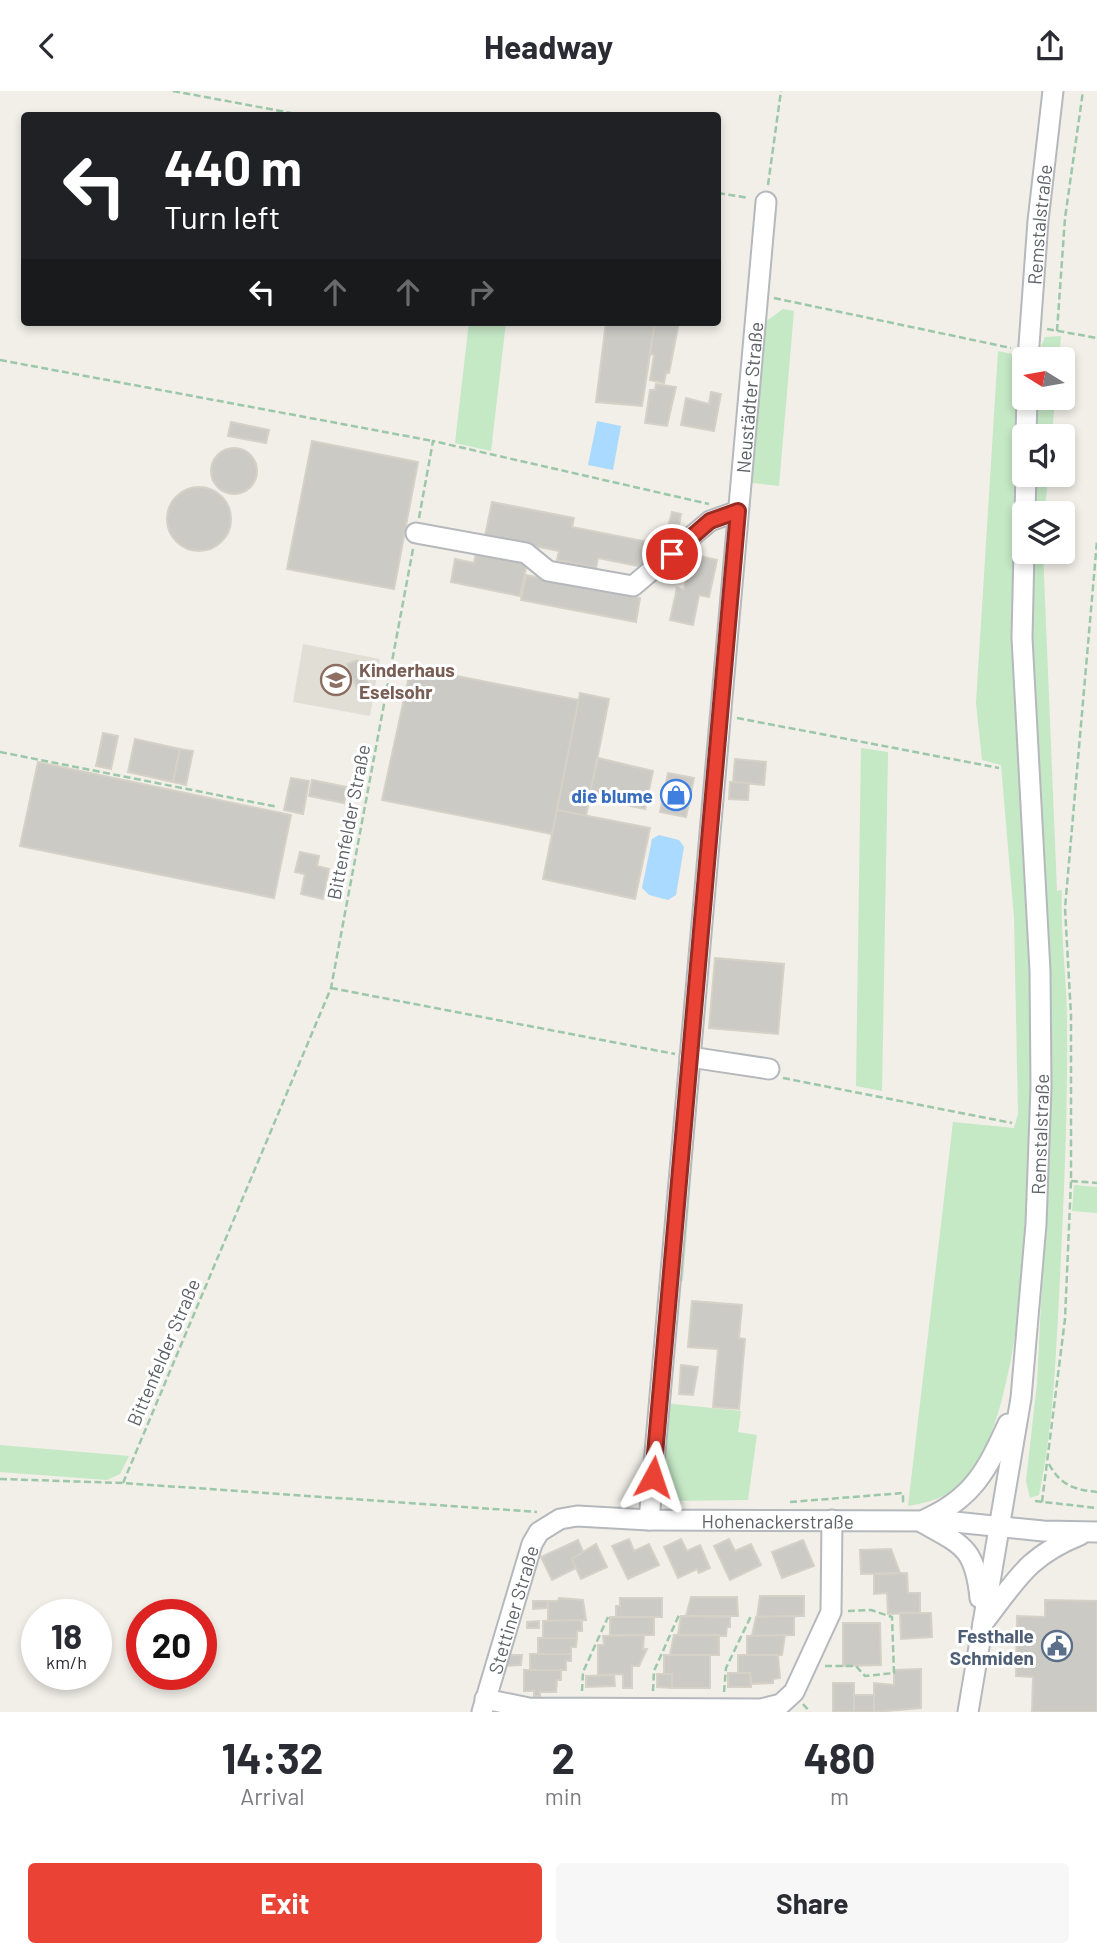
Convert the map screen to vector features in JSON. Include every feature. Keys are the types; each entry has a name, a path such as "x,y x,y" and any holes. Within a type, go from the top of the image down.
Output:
{"street":[{"name":"Remstalstraße","path":"1029,347 1053,91"},
{"name":"Neustädter Straße","path":"649,1520 766,202"},
{"path":"416,533 526,553 548,571 633,586 710,521 738,511"},
{"name":"Remstalstraße","path":"968,1712 997,1527 1021,1398 1036,1224 1041,1087 1040,971 1022,638 1024,564"},
{"path":"690,1057 769,1069"},
{"path":"921,1521 948,1509 972,1490 995,1453 1021,1398"},
{"name":"Hohenackerstraße","path":"560,1519 578,1516 649,1520 921,1521 1092,1532"},
{"name":"Stettiner Straße","path":"484,1705 532,1544 539,1532 560,1519"},
{"path":"484,1705 582,1709 761,1709 781,1704 794,1692 831,1612 832,1520"},
{"path":"921,1521 960,1543 967,1550 978,1578 982,1624"},
{"path":"982,1624 1037,1556 1092,1532"}],"path":[{"path":"173,91 286,112"},
{"path":"721,194 766,202 781,91"},
{"path":"1083,91 1065,218 1057,331 1097,338"},
{"path":"757,295 1012,351"},
{"path":"0,361 433,441 712,505"},
{"name":"Bittenfelder Straße","path":"123,1483 331,988 433,441"},
{"path":"1042,1502 1049,1464 1065,1318 1071,1181 1071,1015 1065,908 1097,541"},
{"path":"720,715 999,768"},
{"path":"0,753 278,807"},
{"path":"331,988 690,1057"},
{"path":"769,1069 775,1076 1012,1123"},
{"path":"1071,1181 1097,1184"},
{"path":"1049,1464 1065,1485 1080,1491 1097,1492"},
{"path":"0,1477 532,1511 560,1519"},
{"path":"777,1503 903,1493"},
{"path":"1035,1501 1097,1508"},
{"path":"810,1658 828,1667 856,1666 865,1676 894,1672 892,1616 871,1611 831,1612"},
{"path":"653,1709 654,1671 679,1615"},
{"path":"724,1709 726,1668 751,1616"},
{"path":"582,1709 583,1671 608,1617"}],"shaded area":[{"name":"Kinderhaus Eselsohr","path":"303,644 380,659 370,716 293,702"}],"green space":[{"path":"783,309 794,311 779,486 746,482 760,333 765,322"},
{"path":"469,326 506,326 491,451 455,443"},
{"path":"1061,336 1060,347 1041,347 1045,337"},
{"path":"998,351 1012,354 1012,410 1016,410 1016,424 1012,424 1012,564 1031,1049 1027,1231 1012,1356 989,1440 974,1470 959,1486 930,1501 908,1506 953,1122 1014,1128 1018,1114 1014,918 1001,765 982,760 976,703"},
{"path":"1033,410 1054,410 1053,424 1033,424"},
{"path":"1030,487 1047,487 1046,501 1030,501"},
{"path":"1029,564 1044,564 1057,891 1062,890 1067,1006 1064,1182 1054,1387 1039,1495 1030,1498 1026,1481 1037,1383 1046,1205"},
{"path":"861,748 888,752 882,1091 856,1086"},
{"path":"700,1066 683,1281 675,1281 692,1074"},
{"path":"1074,1185 1097,1187 1097,1213 1072,1211"},
{"path":"664,1403 741,1411 738,1432 757,1435 748,1500 661,1501 656,1492"},
{"path":"0,1445 129,1456 120,1474 107,1480 0,1472"}],"water":[{"path":"597,421 621,426 613,470 588,465"},
{"path":"659,835 679,840 684,847 676,895 668,900 649,895 642,888 652,839"}],"building":[{"path":"606,326 654,326 642,406 596,402"},
{"path":"654,326 678,326 669,373 666,373 664,383 650,380 654,355 650,354"},
{"path":"656,384 676,387 667,426 645,423 650,390 655,390"},
{"path":"711,392 721,394 714,431 681,425 686,398 709,404"},
{"path":"231,422 269,430 266,443 228,436"},
{"path":"312,441 418,462 394,589 287,569"},
{"path":"234,448 250,455 257,471 250,487 234,494 218,487 211,471 218,455"},
{"path":"199,487 211,489 222,496 229,507 229,531 222,542 211,549 199,551 187,549 176,542 169,531 167,519 169,507 176,496 187,489"},
{"path":"492,502 574,518 572,527 653,543 648,568 598,558 596,568 557,560 559,551 485,536"},
{"path":"672,512 681,514 679,525 669,523"},
{"path":"476,553 527,563 520,596 451,582 455,559 474,563"},
{"path":"691,554 717,560 709,597 699,595 693,625 670,620 677,588 684,590"},
{"path":"526,575 640,598 636,622 521,600"},
{"path":"357,660 368,684 357,689 347,664"},
{"path":"411,667 579,700 552,834 382,800"},
{"path":"580,693 609,699 586,816 557,810"},
{"path":"103,733 118,736 111,769 96,766"},
{"path":"135,739 180,749 173,782 128,772"},
{"path":"180,749 193,751 186,785 173,782"},
{"path":"598,758 653,771 645,809 589,797"},
{"path":"735,759 766,762 764,785 733,782"},
{"path":"38,762 291,815 274,898 20,846"},
{"path":"668,773 694,778 686,817 660,812"},
{"path":"291,778 309,781 303,814 284,810"},
{"path":"312,780 347,787 344,803 309,796"},
{"path":"730,782 749,783 748,800 729,799"},
{"path":"557,810 650,828 635,899 543,879"},
{"path":"300,852 319,856 317,866 329,869 323,899 301,894 305,874 295,872"},
{"path":"715,958 784,964 778,1034 709,1028"},
{"path":"692,1301 742,1305 739,1338 745,1339 739,1409 713,1407 718,1349 688,1347"},
{"path":"681,1365 698,1367 693,1395 679,1394"},
{"path":"629,1539 634,1551 649,1544 659,1565 628,1579 612,1546"},
{"path":"681,1539 687,1551 700,1545 710,1568 699,1573 697,1569 678,1578 664,1547"},
{"path":"729,1539 735,1551 751,1544 761,1565 730,1580 714,1546"},
{"path":"578,1540 584,1554 572,1559 576,1568 552,1580 541,1557"},
{"path":"803,1540 814,1566 782,1578 772,1552"},
{"path":"596,1544 607,1567 581,1579 572,1559"},
{"path":"891,1549 900,1573 861,1574 860,1550"},
{"path":"907,1573 908,1593 920,1593 920,1613 888,1614 887,1593 874,1594 874,1574"},
{"path":"760,1596 804,1596 804,1616 757,1617"},
{"path":"691,1597 737,1597 738,1616 686,1616"},
{"path":"559,1598 583,1600 586,1620 548,1621 548,1601 558,1601"},
{"path":"620,1598 662,1598 662,1617 616,1617 616,1606 620,1606"},
{"name":"Festhalle Schmiden","path":"1045,1600 1097,1601 1097,1712 1032,1712 1033,1677 1016,1676 1017,1616 1045,1617"},
{"path":"533,1601 547,1601 547,1608 533,1609"},
{"path":"900,1613 931,1613 932,1637 901,1639"},
{"path":"681,1616 730,1617 730,1627 727,1627 726,1636 678,1635"},
{"path":"794,1616 794,1635 752,1636 756,1617"},
{"path":"610,1617 654,1617 654,1635 610,1635"},
{"path":"582,1620 582,1631 577,1631 577,1638 543,1638 543,1621"},
{"path":"539,1621 539,1628 527,1628 527,1622"},
{"path":"843,1623 880,1623 881,1665 843,1666"},
{"path":"644,1635 643,1649 647,1649 639,1666 632,1666 632,1688 623,1688 623,1674 598,1675 598,1645 604,1645 603,1636"},
{"path":"674,1635 719,1635 719,1655 670,1655"},
{"path":"785,1635 782,1655 747,1655 747,1636"},
{"path":"538,1638 577,1638 576,1647 571,1647 571,1654 538,1654"},
{"path":"530,1654 571,1654 571,1661 566,1661 566,1670 530,1671"},
{"path":"505,1655 522,1655 521,1665 503,1666"},
{"path":"664,1655 710,1655 710,1688 672,1688 672,1674 664,1674"},
{"path":"738,1655 778,1655 780,1678 773,1679 773,1683 751,1684 750,1673 738,1673"},
{"path":"921,1669 921,1708 874,1712 874,1683 894,1685 894,1670"},
{"path":"524,1670 561,1670 561,1680 557,1680 556,1692 540,1692 540,1696 534,1697 534,1691 524,1691"},
{"path":"728,1673 750,1673 751,1687 728,1687"},
{"path":"657,1674 672,1674 672,1688 657,1687"},
{"path":"614,1675 615,1686 586,1687 586,1676"},
{"path":"833,1683 854,1683 854,1712 833,1712"},
{"path":"854,1695 874,1695 874,1712 854,1712"}],"place":[{"name":"Kinderhaus Eselsohr","path":"336,680"},
{"name":"die blume","path":"676,795"},
{"name":"Festhalle Schmiden","path":"1057,1646"}],"route":[{"path":"653,1477 738,511 710,521 672,554"}]}
